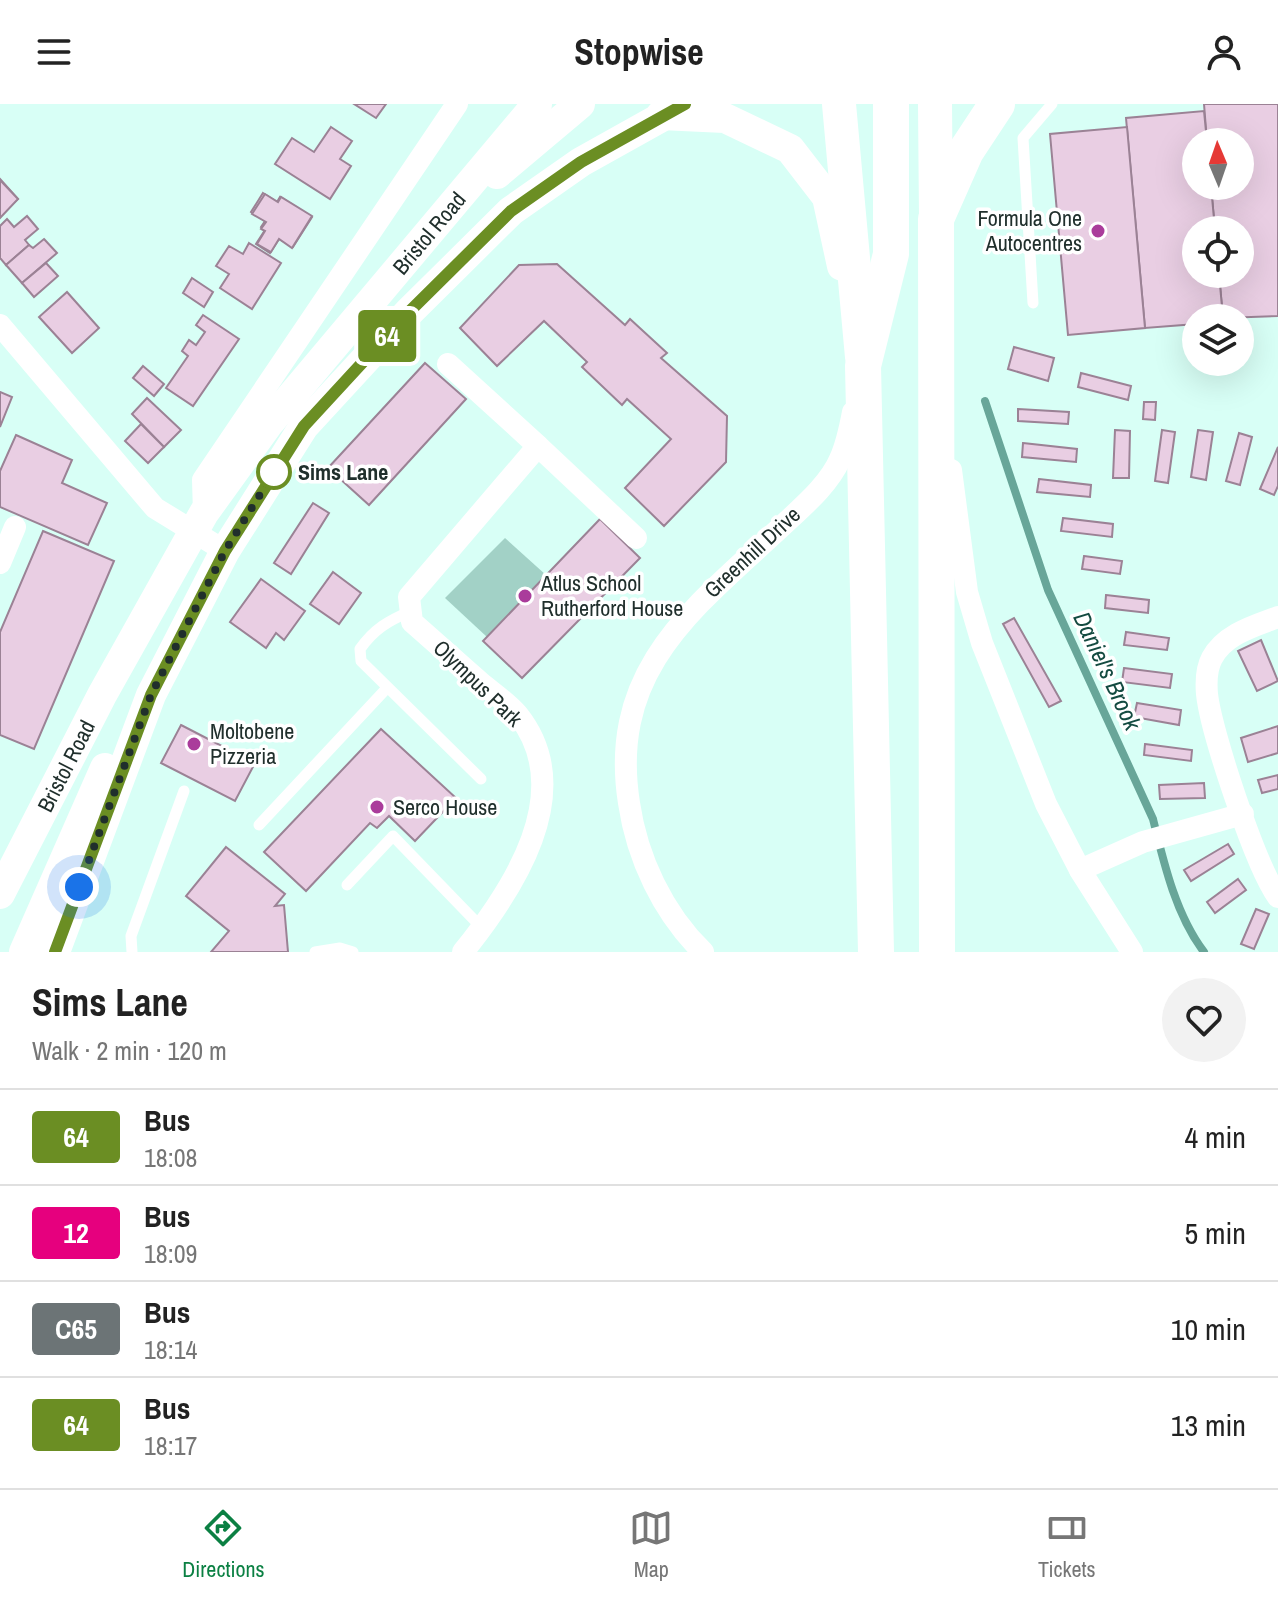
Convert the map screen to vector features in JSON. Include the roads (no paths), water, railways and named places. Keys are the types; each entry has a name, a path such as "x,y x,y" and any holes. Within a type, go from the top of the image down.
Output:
{"highway":[{"path":"876,952 863,366 891,254 891,104"},
{"path":"937,952 936,219 966,151 997,104"}],"main road":[{"name":"Bristol Road","path":"0,894 197,522 269,423 537,104"},
{"path":"429,234 580,104"},
{"path":"839,104 863,366"},
{"path":"935,104 936,219"},
{"name":"Bristol Road","path":"55,952 151,695 225,551 304,426 420,301 511,211 581,162 673,109"},
{"path":"673,109 725,118 790,149 827,197 863,366"},
{"path":"24,952 101,774 151,695"}],"street":[{"name":"Bristol Road","path":"197,522 203,480 457,104"},
{"path":"0,325 155,508 197,522 225,551"},
{"path":"934,362 945,399 971,605 982,643 1041,792 1080,870 1132,952"},
{"path":"448,364 636,538"},
{"name":"Greenhill Drive","path":"703,952 680,929 634,836 623,767 630,722 642,683 693,606 800,509 839,462 849,434 863,366"},
{"path":"411,611 409,597 538,446"},
{"path":"0,563 15,527"},
{"name":"Olympus Park","path":"411,611 412,622 517,714 531,736 539,763 539,816 534,842 497,909 463,952"},
{"path":"1278,617 1231,637 1220,646 1208,668 1207,698 1243,814 1263,869 1278,897"},
{"path":"1080,870 1143,842 1243,814"}],"lane":[{"path":"1033,303 1023,138 1052,104"},
{"path":"411,611 384,623 360,649 361,661 386,689 481,779"},
{"path":"259,825 386,689"},
{"path":"132,952 131,936 184,791"},
{"path":"347,885 393,836 482,928"},
{"path":"315,952 340,948 353,952"}],"waterway":[{"name":"Daniel's Brook","path":"985,401 1048,590 1153,819 1178,906 1204,952"}],"place":[{"name":"Formula One Autocentres","path":"1098,231"},
{"name":"Sims Lane","path":"274,472"},
{"name":"Atlus School Rutherford House","path":"525,596"},
{"name":"Moltobene Pizzeria","path":"194,744"},
{"name":"Serco House","path":"377,807"}]}
